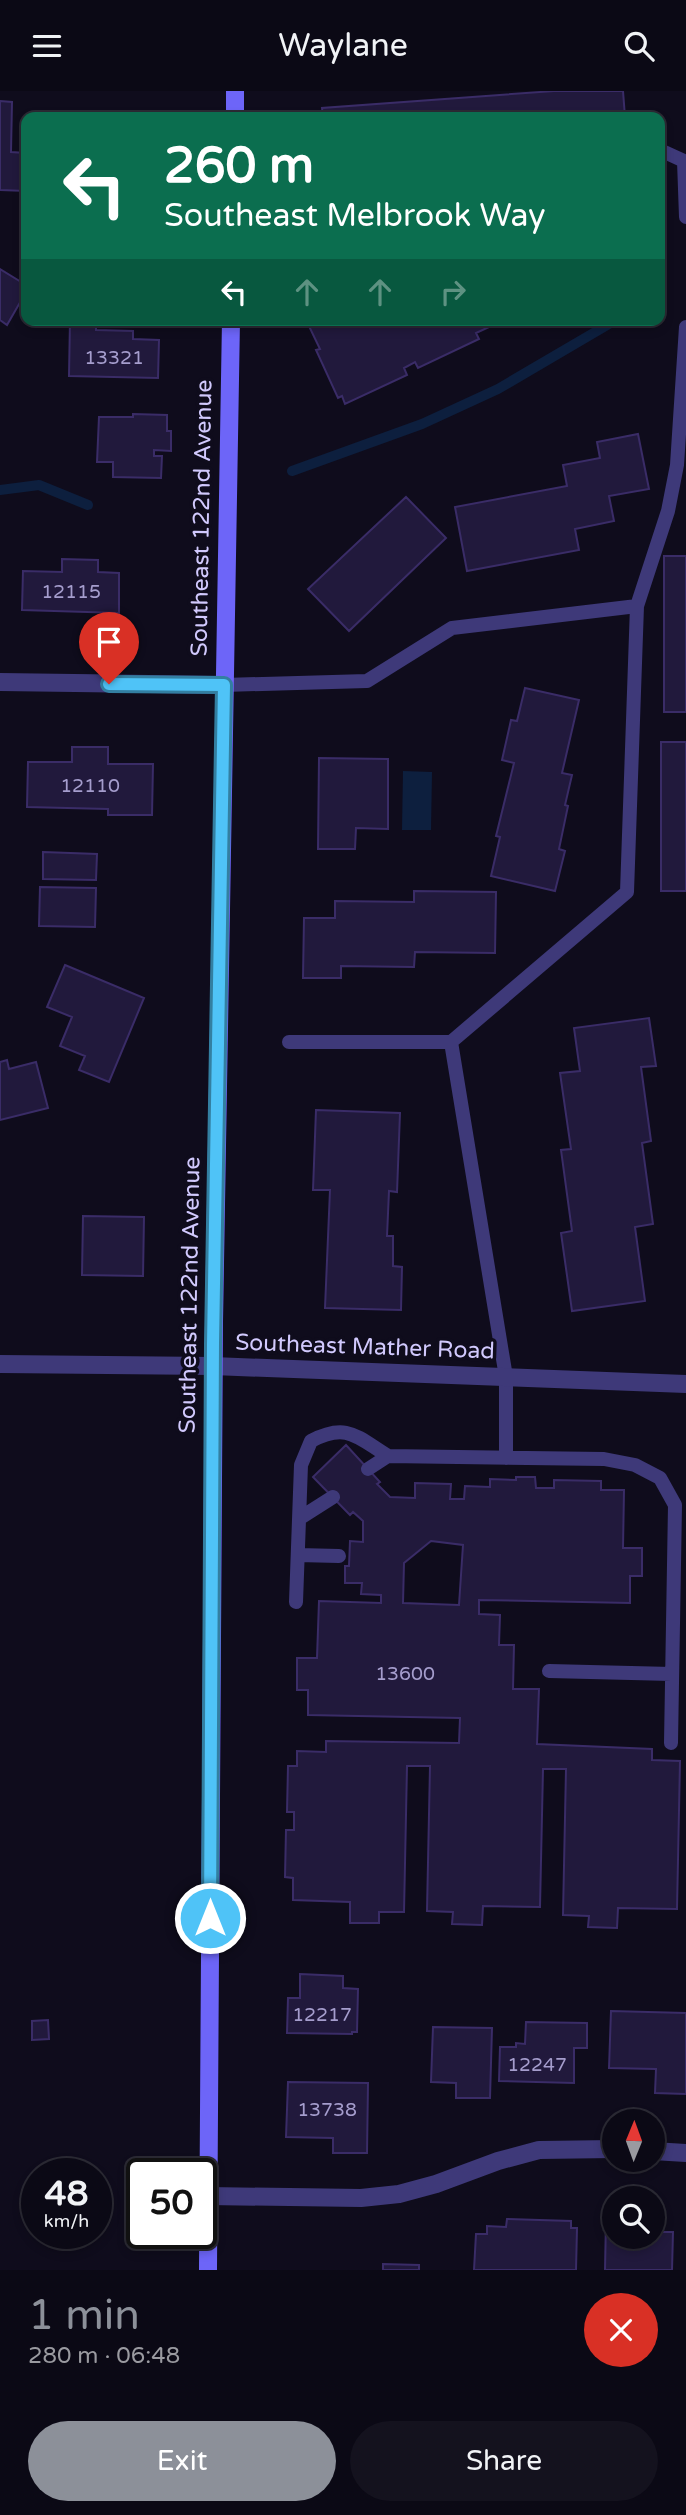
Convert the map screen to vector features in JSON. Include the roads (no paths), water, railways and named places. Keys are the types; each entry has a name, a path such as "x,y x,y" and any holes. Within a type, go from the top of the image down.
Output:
{"main road":[{"path":"235,91 235,112"},
{"name":"Southeast 122nd Avenue","path":"208,2158 213,1366 231,326"},
{"name":"Southeast 122nd Avenue","path":"208,2249 208,2270"}],"street":[{"path":"0,683 224,685"},
{"name":"Southeast Mather Road","path":"0,1364 213,1366 686,1384"},
{"path":"217,2196 361,2198 399,2194 539,2150 602,2149"},
{"path":"665,2152 686,2153"}],"lane":[{"path":"665,152 684,161 686,217"},
{"path":"289,1042 451,1042 627,892 637,606 668,511 677,465 686,327"},
{"path":"224,685 367,681 452,628 637,606"},
{"path":"451,1042 506,1377 506,1458"},
{"path":"296,1602 301,1465 311,1441 329,1431 346,1431 388,1456 604,1459 635,1465 660,1478 675,1505 671,1743"},
{"path":"368,1469 388,1456"},
{"path":"300,1518 333,1497"},
{"path":"298,1555 339,1556"},
{"path":"550,1671 672,1674"}],"water":[{"path":"403,771 432,772 431,830 402,830"}],"waterway":[{"path":"292,471 422,424 498,389 605,326"},
{"path":"0,490 39,485 88,505"}]}
